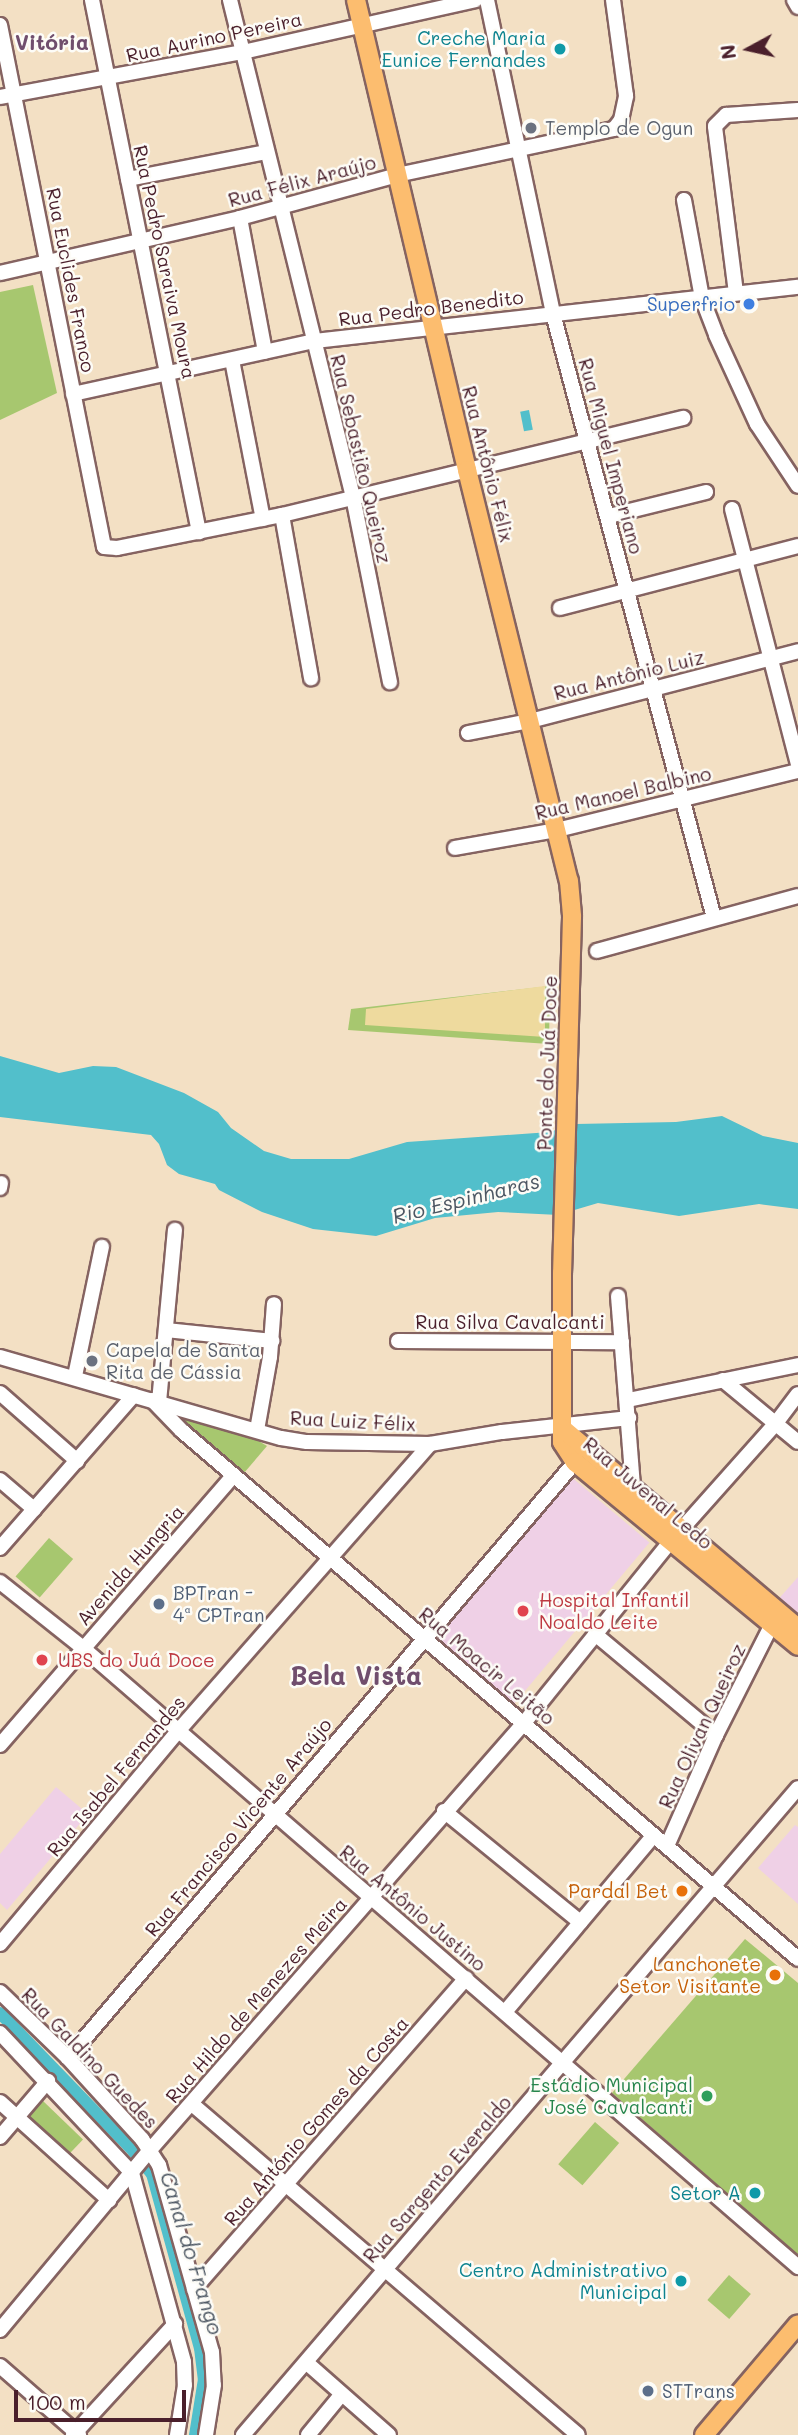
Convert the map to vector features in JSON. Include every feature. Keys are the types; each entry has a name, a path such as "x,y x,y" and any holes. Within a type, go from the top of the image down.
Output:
{"main road":[{"name":"Rua Antônio Félix","path":"356,0 467,470 569,881 572,939"},
{"name":"Ponte do Juá Doce","path":"562,1427 562,1273 572,939"},
{"name":"Rua Juvenal Ledo","path":"562,1427 562,1442 575,1462 798,1628"},
{"name":"Rua Juvenal Ledo","path":"562,1427 633,1487 676,1535 798,1646"},
{"path":"704,2435 798,2324"}],"street":[{"name":"Rua Pedro Saraiva Moura","path":"92,0 200,532"},
{"name":"Rua Sebastião Queiroz","path":"230,0 353,497 390,682"},
{"name":"Rua Aurino Pereira","path":"7,96 243,52 475,0"},
{"name":"Rua Miguel Imperiano","path":"487,0 553,314 609,516 651,690 714,918"},
{"name":"Rua Félix Araújo","path":"0,273 240,218 397,175 614,129 625,109 624,67 613,0"},
{"path":"794,0 798,7"},
{"name":"Rua Euclides Franco","path":"0,25 7,96 49,262 101,542 104,547 117,548 200,532"},
{"path":"736,293 715,133 720,118 736,114 798,110"},
{"path":"128,179 266,152"},
{"path":"684,200 702,298 716,335 758,424 798,486"},
{"path":"240,218 265,352"},
{"name":"Rua Pedro Benedito","path":"73,394 315,341 798,287"},
{"path":"232,360 263,519"},
{"path":"200,532 282,515 683,418"},
{"path":"609,516 706,492"},
{"path":"732,509 798,764"},
{"path":"282,515 312,678"},
{"path":"560,608 798,546"},
{"name":"Rua Antônio Luiz","path":"468,733 651,690 798,651"},
{"name":"Rua Manoel Balbino","path":"455,848 557,830 798,771"},
{"path":"597,951 798,896"},
{"path":"0,1188 1,1183"},
{"path":"155,1401 166,1329 175,1230"},
{"path":"75,1376 102,1247"},
{"path":"618,1296 633,1487"},
{"path":"257,1430 272,1341 274,1304"},
{"path":"166,1329 272,1341"},
{"name":"Rua Silva Cavalcanti","path":"398,1341 622,1342"},
{"name":"Rua Luiz Félix","path":"1,1358 75,1376 155,1401 307,1442 430,1444 502,1432 629,1419"},
{"path":"628,1400 798,1365"},
{"path":"723,1380 798,1442"},
{"path":"0,1393 77,1461"},
{"name":"Rua Hildo de Menezes Meira","path":"0,2330 150,2150 444,1811 524,1723 676,1535 776,1423 798,1394"},
{"path":"0,1548 134,1395"},
{"name":"Rua Moacir Leitão","path":"155,1401 182,1431 798,1959"},
{"name":"Rua Isabel Fernandes","path":"0,1944 178,1731 430,1444"},
{"name":"Rua Francisco Vicente Araújo","path":"68,2058 423,1637 575,1462"},
{"name":"Avenida Hungria","path":"0,1745 234,1475"},
{"path":"0,1480 34,1509"},
{"name":"Rua Antônio Justino","path":"0,1582 83,1648 798,2267"},
{"name":"Rua Olivan Queiroz","path":"667,1846 716,1735 772,1624"},
{"path":"595,1634 716,1735"},
{"name":"Rua Sargento Everaldo","path":"243,2435 798,1788"},
{"path":"444,1811 580,1922"},
{"path":"505,2012 654,1835"},
{"name":"Rua António Gomes da Costa","path":"194,2289 287,2186 466,1978"},
{"name":"Rua Galdino Guedes","path":"0,1992 68,2058 150,2150 167,2187 214,2368 206,2435"},
{"path":"0,2033 132,2173 175,2324 185,2372 177,2435"},
{"path":"0,2137 48,2081"},
{"path":"0,2102 109,2200"},
{"path":"192,2104 578,2435"},
{"path":"0,2365 76,2434 175,2324"},
{"path":"307,2363 381,2432"},
{"path":"308,2435 341,2395"}],"shaded area":[{"name":"Hospital Infantil Noaldo Leite","path":"569,1475 649,1542 513,1706 432,1638"},
{"path":"798,1577 798,1623 775,1603"},
{"path":"56,1787 88,1814 7,1910 0,1903 0,1854"},
{"path":"795,1825 798,1827 798,1904 758,1868"}],"green space":[{"path":"33,285 57,393 0,420 0,292"},
{"path":"550,986 549,1044 348,1030 351,1009"},
{"path":"181,1416 250,1436 267,1446 244,1473 178,1421"},
{"path":"49,1538 73,1559 40,1597 16,1576"},
{"name":"Estádio Municipal José Cavalcanti","path":"745,1939 798,1983 798,2255 612,2093"},
{"path":"42,2100 83,2140 67,2156 26,2117"},
{"path":"595,2122 619,2143 582,2185 558,2164"},
{"path":"729,2275 751,2294 729,2319 707,2300"}],"sand":[{"path":"545,986 545,1037 365,1025 366,1009"}],"water":[{"path":"529,410 533,430 524,431 520,412"},
{"name":"Rio Espinharas","path":"0,1056 59,1073 93,1066 116,1067 184,1093 218,1112 231,1128 264,1151 291,1159 349,1159 407,1142 550,1132 562,1128 559,1215 498,1212 435,1218 376,1236 313,1229 262,1212 219,1190 215,1184 179,1174 167,1165 159,1144 151,1135 0,1117"},
{"path":"722,1116 763,1136 798,1143 798,1209 759,1204 679,1216 598,1203 561,1214 563,1127 576,1124 676,1122"}],"waterway":[{"name":"Canal do Frango","path":"0,2013 152,2174 200,2348 204,2379 195,2435"}],"place":[{"name":"Creche Maria Eunice Fernandes","path":"560,49"},
{"name":"Templo de Ogun","path":"531,128"},
{"name":"Superfrio","path":"749,304"},
{"name":"Capela de Santa Rita de Cássia","path":"92,1361"},
{"name":"BPTran - 4ª CPTran","path":"159,1604"},
{"name":"Hospital Infantil Noaldo Leite","path":"523,1611"},
{"name":"UBS do Juá Doce","path":"42,1660"},
{"name":"Pardal Bet","path":"682,1891"},
{"name":"Lanchonete Setor Visitante","path":"775,1975"},
{"name":"Estádio Municipal José Cavalcanti","path":"707,2096"},
{"name":"Setor A","path":"755,2193"},
{"name":"Centro Administrativo Municipal","path":"681,2281"},
{"name":"STTrans","path":"648,2391"}],"district":[{"name":"Vitória","path":"52,42"},
{"name":"Bela Vista","path":"356,1676"}]}
